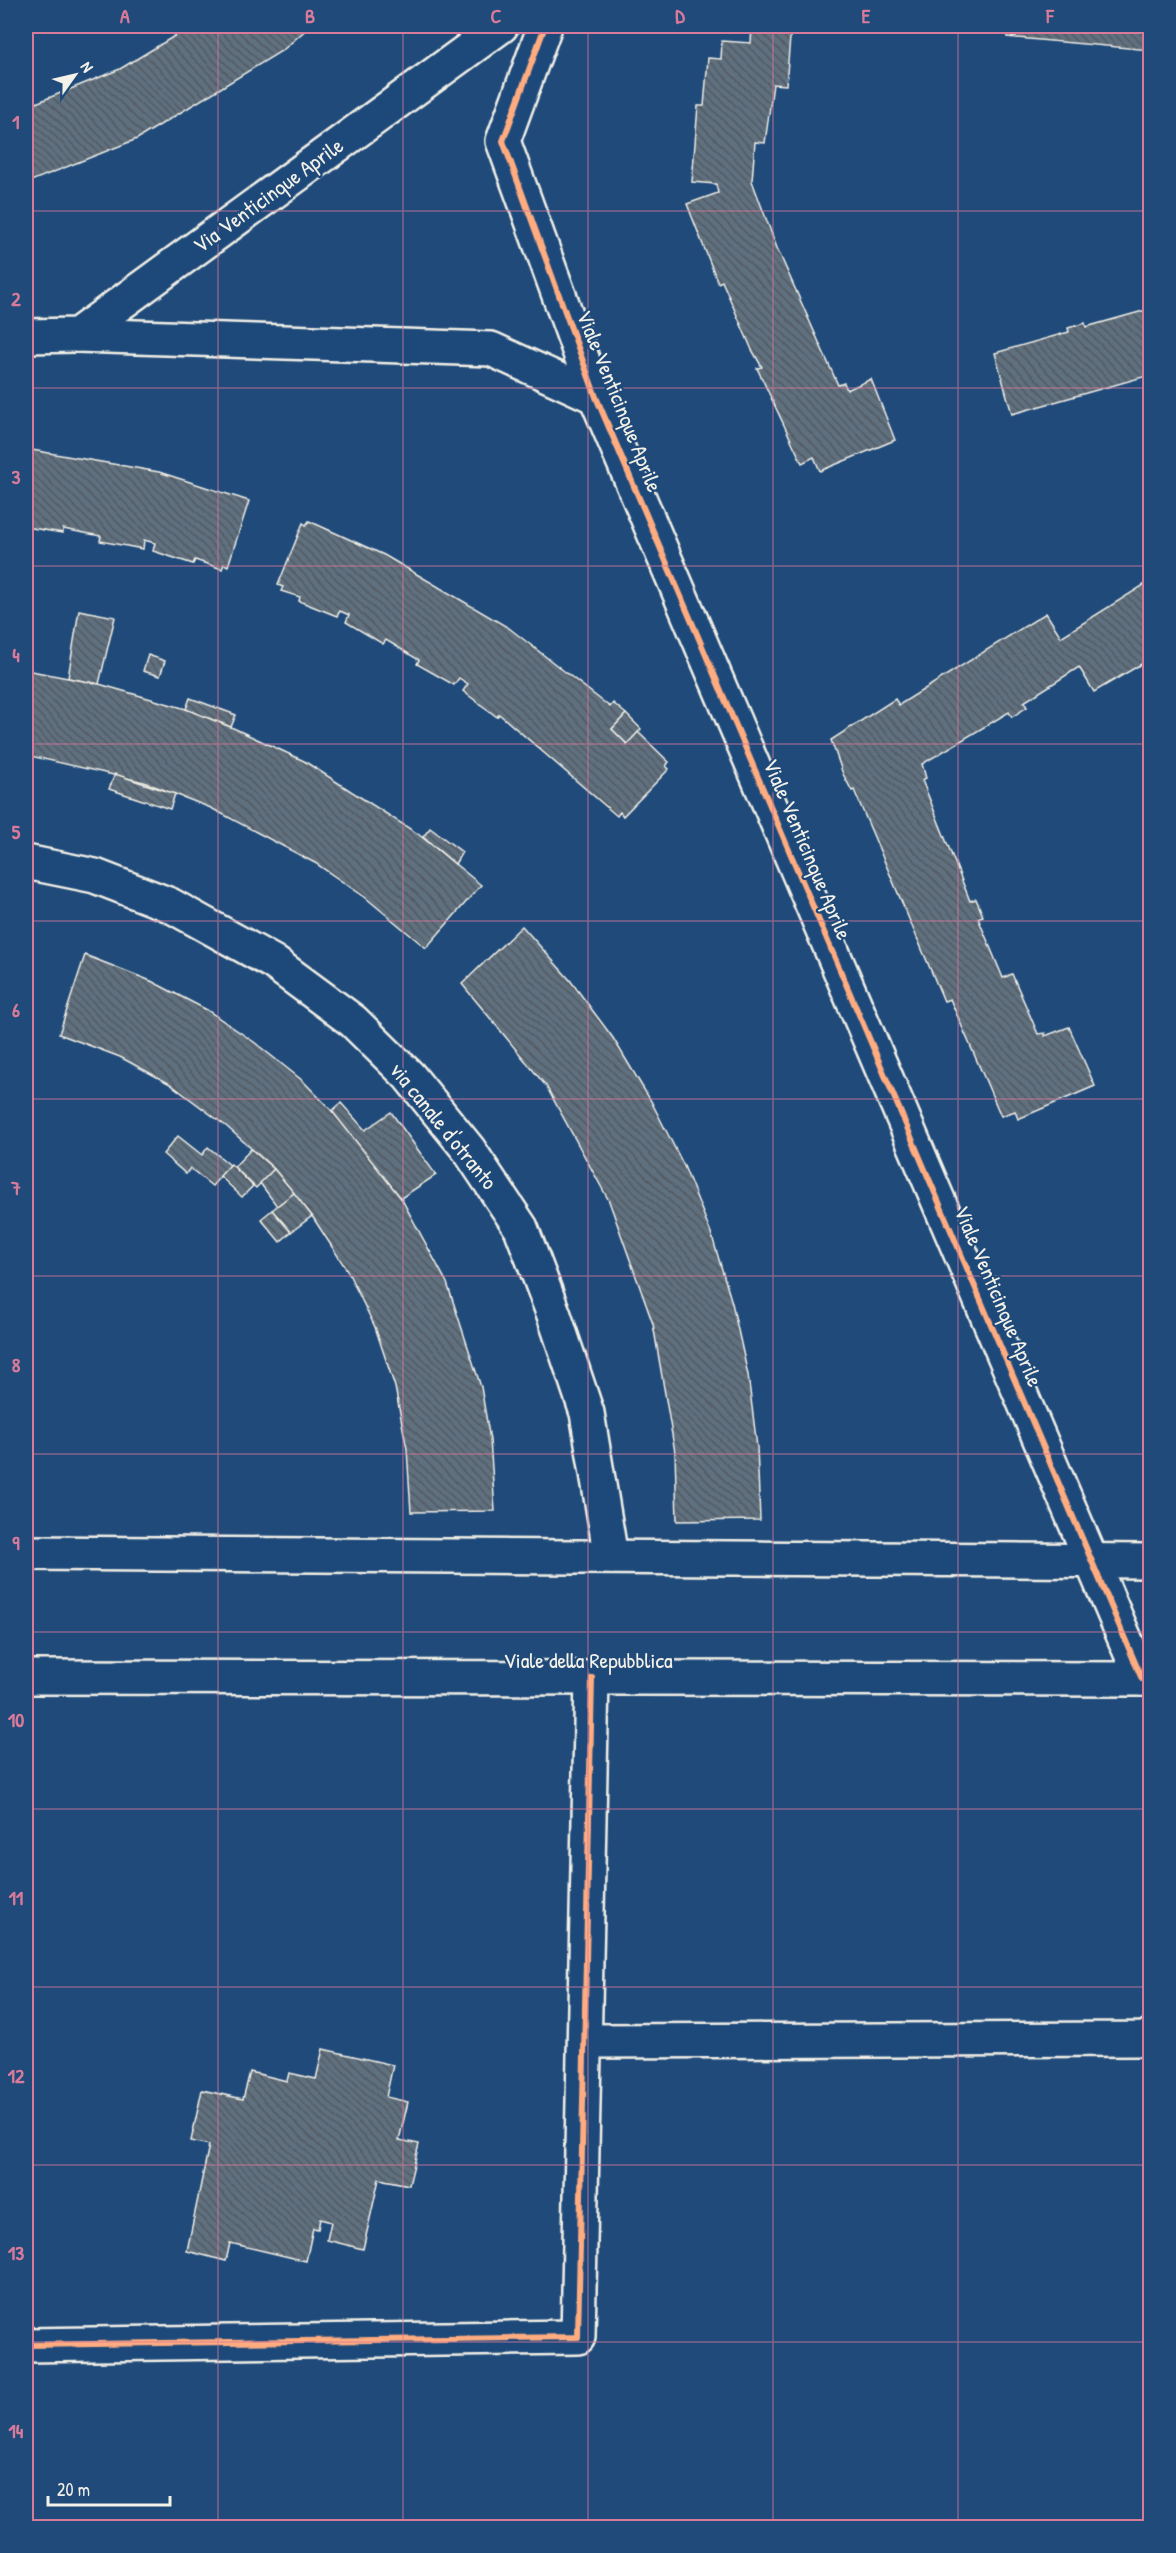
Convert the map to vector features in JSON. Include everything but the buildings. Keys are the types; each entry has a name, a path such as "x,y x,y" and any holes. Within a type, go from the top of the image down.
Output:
{"street":[{"name":"Via Venticinque Aprile","path":"77,335 501,26"},
{"name":"Viale Venticinque Aprile","path":"545,26 503,141 596,398 1091,1561 1146,1679"},
{"path":"26,336 77,335 490,349 596,398"},
{"name":"via canale d'otranto","path":"26,862 95,876 170,905 273,962 352,1022 409,1076 469,1150 521,1228 554,1315 587,1413 611,1557"},
{"path":"26,1553 1150,1561"},
{"name":"Viale della Repubblica","path":"26,1677 1146,1679"},
{"path":"26,2345 578,2337 592,1678"},
{"path":"585,2041 1146,2039 1150,2036"}],"cycle path":[{"path":"545,26 503,141 596,397 1142,1679"},
{"path":"26,2345 578,2337 592,1678"}]}
